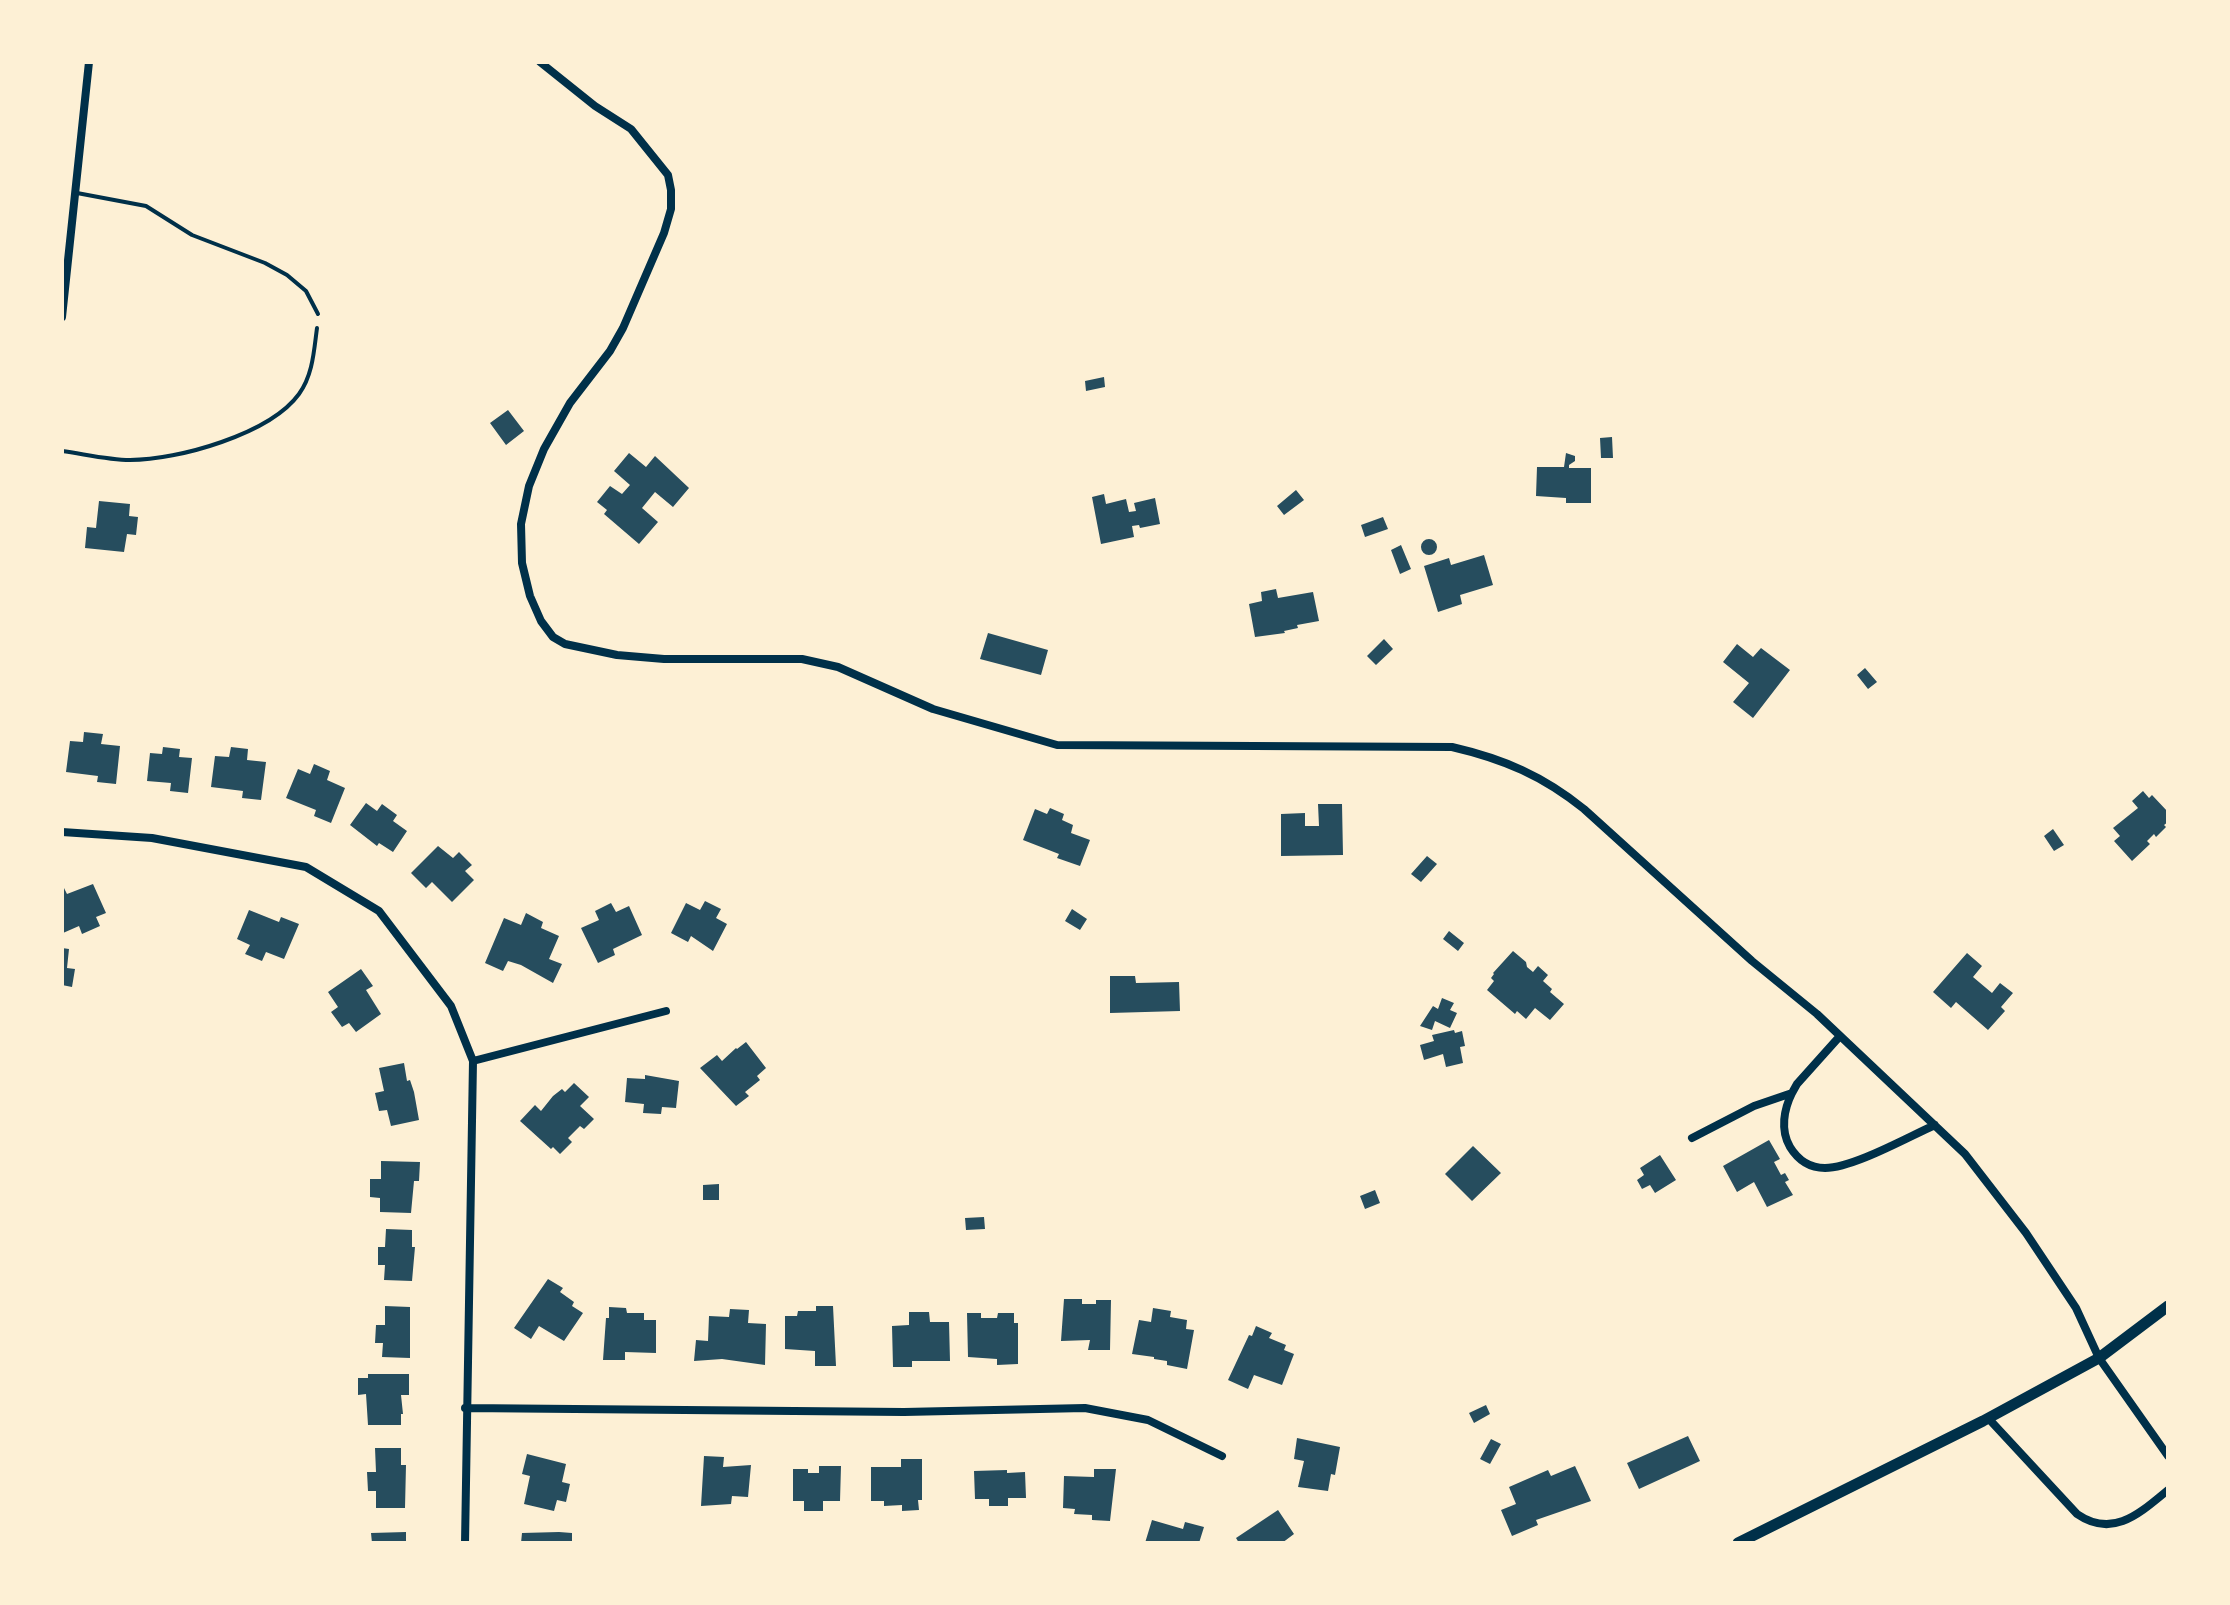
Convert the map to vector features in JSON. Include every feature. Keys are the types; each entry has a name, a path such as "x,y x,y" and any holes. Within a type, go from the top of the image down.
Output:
{"street":[{"path":"62,317 89,62"},
{"path":"540,62 595,106 631,129 668,175 671,190 671,209 664,233 623,328 610,351 570,403 544,449 529,486 521,524 522,563 535,608 553,637 565,644 648,658 802,659 838,667 933,709 1057,745 1452,747 1492,756 1530,773 1565,794 1840,1036 1965,1154 2000,1197 2076,1308 2099,1358 2168,1456"},
{"path":"62,832 152,838 306,867 379,911 451,1006 473,1061 465,1543"},
{"path":"473,1061 666,1011"},
{"path":"1840,1036 1797,1084 1787,1103 1783,1127 1787,1142 1798,1159 1824,1168 1854,1161 1935,1125"},
{"path":"1692,1138 1754,1106 1792,1093"},
{"path":"1738,1543 1988,1418 2099,1358 2168,1306"},
{"path":"465,1408 889,1412 1085,1408 1148,1420 1222,1456"},
{"path":"1988,1418 2077,1514 2089,1523 2118,1523 2139,1513 2168,1490"}],"lane":[{"path":"75,193 146,206 192,235 265,263 287,275 306,291 318,314"},
{"path":"62,451 127,460 169,457 231,437 262,423 290,405 301,391 313,357 317,328"}],"building":[{"path":"1104,377 1105,387 1086,391 1085,381"},
{"path":"508,410 524,431 506,445 490,423"},
{"path":"1612,437 1613,458 1601,458 1600,438"},
{"path":"629,453 646,467 655,456 689,488 673,507 655,492 642,508 658,522 639,544 604,514 607,510 597,502 610,486 622,494 630,485 614,471"},
{"path":"1566,453 1575,456 1569,468 1591,468 1591,503 1566,503 1566,498 1536,496 1537,467 1564,467"},
{"path":"1296,490 1304,500 1284,515 1277,506"},
{"path":"1104,494 1106,504 1126,499 1129,512 1136,511 1134,503 1155,498 1160,524 1140,528 1139,525 1132,526 1134,537 1101,544 1092,497"},
{"path":"99,501 130,504 129,516 138,517 136,535 127,534 124,552 85,548 87,527 96,528"},
{"path":"1383,517 1388,529 1365,537 1361,525"},
{"path":"1429,539 1437,547 1429,555 1421,547"},
{"path":"1401,545 1411,569 1400,574 1391,550"},
{"path":"1484,555 1493,585 1460,595 1462,604 1438,612 1424,566 1449,558 1451,565"},
{"path":"1276,589 1278,598 1313,592 1319,621 1297,625 1298,628 1285,633 1255,637 1249,604 1262,601 1261,592"},
{"path":"988,633 1048,650 1041,675 980,659"},
{"path":"1384,639 1393,649 1376,665 1367,656"},
{"path":"1737,644 1753,657 1761,648 1790,670 1753,718 1733,702 1749,683 1723,662"},
{"path":"1865,668 1877,682 1868,689 1857,675"},
{"path":"84,732 103,734 101,744 120,746 116,784 97,782 98,776 66,772 70,741 83,742"},
{"path":"163,747 180,749 179,757 192,758 188,793 170,791 171,783 147,781 150,753 162,754"},
{"path":"231,747 248,749 247,760 266,762 261,800 242,798 243,791 211,787 215,756 229,757"},
{"path":"314,764 330,771 327,780 345,788 331,823 314,816 316,810 286,798 298,769 310,774"},
{"path":"2143,791 2149,798 2152,795 2168,812 2168,822 2156,837 2154,834 2147,841 2150,844 2132,861 2114,841 2120,836 2113,828 2138,808 2132,801"},
{"path":"366,803 377,811 382,804 397,815 393,821 407,831 393,852 379,843 377,846 350,825"},
{"path":"1318,804 1342,804 1343,855 1281,856 1281,814 1305,813 1305,826 1319,826"},
{"path":"1050,808 1064,814 1062,820 1073,825 1071,833 1090,840 1080,866 1023,840 1035,809 1047,814"},
{"path":"2053,829 2064,845 2054,851 2044,836"},
{"path":"438,846 453,858 459,852 472,865 465,871 474,880 452,902 432,882 426,888 411,873"},
{"path":"1427,856 1437,864 1421,882 1411,874"},
{"path":"93,884 106,913 96,917 100,926 82,934 79,926 63,933 62,889 67,894"},
{"path":"705,901 721,909 716,918 727,924 713,951 691,936 688,942 671,933 686,903 700,910"},
{"path":"611,903 616,912 629,906 642,935 613,949 615,955 598,963 581,928 599,920 595,911"},
{"path":"1072,909 1087,919 1080,930 1065,921"},
{"path":"249,910 279,922 281,917 299,924 284,959 266,952 262,961 245,954 250,945 237,939"},
{"path":"526,913 543,922 541,928 559,936 549,959 562,964 553,983 508,961 503,971 485,963 504,918 521,925"},
{"path":"1449,931 1464,943 1458,951 1443,939"},
{"path":"62,948 69,949 67,968 75,969 72,987 62,985"},
{"path":"1513,951 1533,972 1538,966 1548,975 1543,981 1564,1004 1550,1020 1535,1008 1526,1019 1517,1011 1515,1014 1487,990 1494,981 1491,978 1493,973"},
{"path":"1967,953 1982,966 1973,977 1992,993 2000,983 2013,993 2001,1007 2005,1011 1988,1030 1956,1002 1951,1008 1933,992"},
{"path":"361,969 373,986 366,990 381,1014 356,1032 349,1023 342,1027 331,1012 338,1007 328,992"},
{"path":"1110,976 1135,976 1136,983 1179,982 1180,1011 1110,1013"},
{"path":"1442,998 1454,1003 1450,1010 1457,1013 1450,1028 1435,1021 1432,1030 1420,1026 1433,1006 1438,1009"},
{"path":"1454,1030 1455,1033 1462,1031 1465,1046 1460,1047 1463,1063 1446,1067 1443,1054 1424,1060 1420,1045 1434,1041 1432,1035"},
{"path":"746,1042 766,1068 757,1076 760,1080 745,1092 749,1096 736,1106 700,1068 717,1055 722,1061"},
{"path":"404,1063 419,1120 391,1126 387,1110 379,1111 375,1093 384,1091 379,1068"},
{"path":"645,1075 679,1081 676,1108 662,1107 661,1114 643,1113 644,1104 625,1102 627,1078 645,1079"},
{"path":"574,1083 589,1097 580,1106 594,1119 584,1129 580,1126 568,1138 572,1142 560,1154 520,1121 535,1105 541,1111 553,1096 562,1089 565,1092"},
{"path":"1769,1140 1780,1159 1774,1162 1781,1175 1785,1173 1789,1180 1785,1182 1793,1195 1767,1207 1754,1182 1737,1192 1723,1166"},
{"path":"1473,1146 1501,1173 1472,1201 1445,1174"},
{"path":"1660,1155 1676,1180 1655,1193 1650,1185 1642,1189 1637,1180 1644,1175 1640,1168"},
{"path":"381,1161 420,1162 419,1181 414,1181 411,1213 380,1212 380,1198 370,1197 370,1179 381,1179"},
{"path":"719,1184 719,1200 703,1200 703,1185"},
{"path":"1375,1190 1380,1203 1365,1209 1360,1196"},
{"path":"984,1217 985,1229 966,1230 965,1218"},
{"path":"386,1229 412,1230 412,1247 415,1247 412,1281 384,1280 385,1265 378,1265 378,1247 385,1247"},
{"path":"548,1279 563,1288 560,1292 583,1313 564,1341 539,1326 531,1339 514,1328"},
{"path":"1064,1299 1082,1299 1082,1304 1111,1300 1110,1350 1088,1350 1090,1340 1061,1341"},
{"path":"385,1306 410,1307 410,1358 382,1357 383,1343 375,1343 376,1325 385,1325"},
{"path":"816,1306 833,1306 836,1366 815,1366 815,1351 785,1349 785,1316 797,1316 798,1311 816,1311"},
{"path":"609,1307 626,1308 627,1313 644,1313 644,1320 656,1320 656,1353 625,1352 625,1360 603,1360"},
{"path":"1153,1308 1171,1311 1170,1317 1187,1320 1186,1329 1194,1330 1187,1369 1167,1365 1167,1361 1154,1357 1132,1354 1139,1320 1151,1322"},
{"path":"730,1309 749,1310 748,1323 766,1324 765,1365 722,1359 694,1361 696,1340 708,1341 709,1316 729,1317"},
{"path":"909,1312 929,1312 930,1322 949,1322 950,1361 912,1361 912,1367 893,1367 892,1326 909,1325"},
{"path":"967,1313 981,1313 981,1318 997,1318 998,1313 1014,1313 1014,1323 1018,1323 1018,1364 997,1365 997,1359 968,1357"},
{"path":"1256,1326 1272,1333 1269,1338 1286,1345 1284,1350 1294,1354 1282,1385 1254,1375 1248,1389 1228,1380"},
{"path":"368,1374 409,1374 409,1395 401,1395 401,1425 368,1425 366,1394 358,1395 358,1378 368,1378"},
{"path":"1486,1405 1490,1414 1474,1423 1469,1413"},
{"path":"1688,1436 1700,1461 1639,1489 1627,1463"},
{"path":"1297,1438 1340,1447 1335,1475 1331,1474 1328,1491 1298,1487 1304,1461 1294,1459"},
{"path":"1491,1439 1501,1444 1490,1464 1480,1459"},
{"path":"375,1448 401,1448 401,1465 406,1465 405,1508 376,1508 376,1491 368,1491 367,1472 376,1472"},
{"path":"527,1454 566,1464 562,1482 570,1484 566,1502 557,1500 554,1511 524,1504 530,1476 522,1474"},
{"path":"704,1456 724,1457 723,1467 751,1465 748,1497 732,1496 731,1504 701,1506"},
{"path":"901,1459 922,1459 922,1500 918,1500 919,1510 902,1511 902,1505 884,1506 884,1501 871,1501 871,1467 901,1467"},
{"path":"819,1466 841,1466 840,1501 823,1501 823,1511 804,1511 804,1501 793,1501 793,1469 819,1473"},
{"path":"1575,1466 1591,1501 1536,1520 1538,1525 1512,1536 1501,1510 1516,1504 1509,1487 1548,1470 1551,1476"},
{"path":"1094,1469 1116,1469 1110,1521 1092,1520 1092,1515 1074,1514 1075,1509 1063,1508 1064,1476 1094,1477"},
{"path":"1007,1470 1007,1473 1025,1472 1026,1498 1008,1498 1008,1506 989,1506 989,1499 975,1499 974,1471"},
{"path":"1278,1510 1294,1534 1282,1543 1239,1543 1236,1538"},
{"path":"1152,1520 1183,1529 1185,1522 1204,1527 1199,1543 1145,1543"},
{"path":"406,1532 406,1543 372,1543 371,1533"},
{"path":"522,1533 572,1533 572,1543 521,1543"}]}
